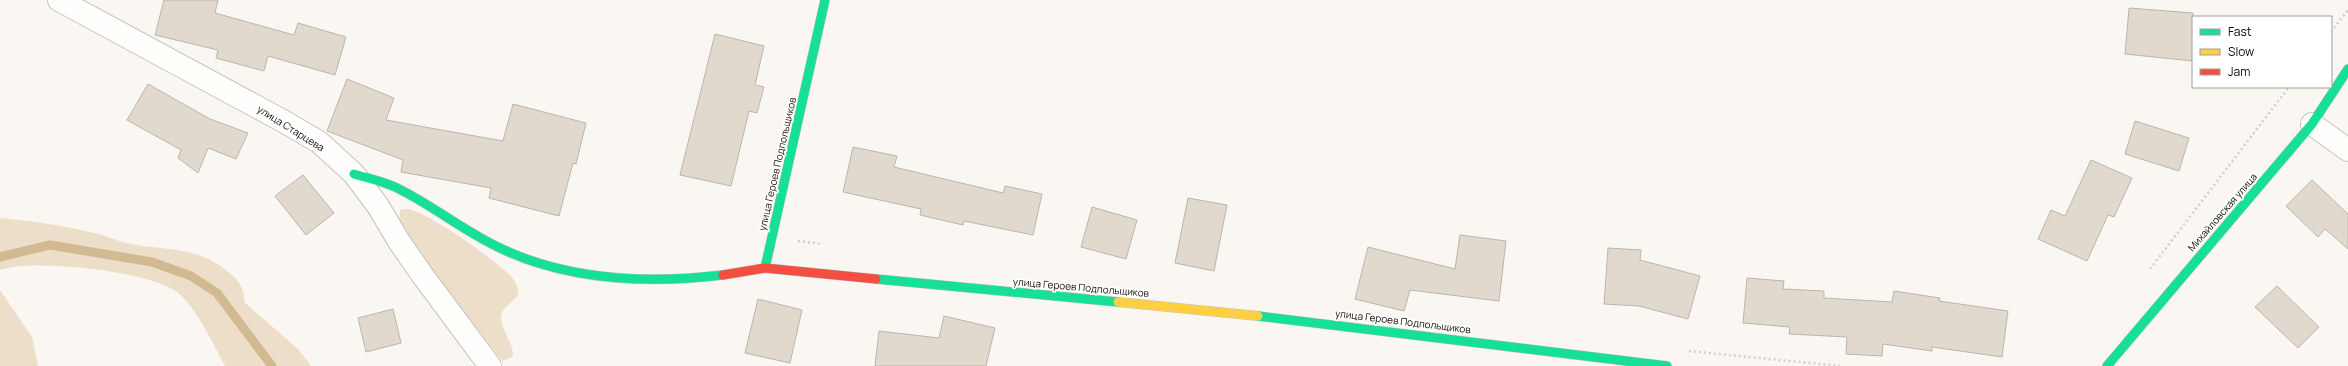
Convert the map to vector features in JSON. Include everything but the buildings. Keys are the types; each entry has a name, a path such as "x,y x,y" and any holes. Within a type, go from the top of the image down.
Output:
{"street":[{"name":"улица Старцева","path":"59,0 319,142 354,174 378,206 400,243 423,276 490,366"},
{"name":"улица Героев Подпольщиков","path":"825,0 765,268 1313,321 1667,366"},
{"name":"Михайловская улица","path":"2107,366 2312,124 2348,69"},
{"path":"2312,124 2348,150"},
{"path":"354,174 394,188 493,245 539,263 560,268 624,279 660,281 709,278 765,268"}],"path":[{"path":"2332,31 2348,10"},
{"path":"2149,271 2288,88"}],"shaded area":[{"path":"408,209 418,212 431,219 463,239 493,261 513,279 517,287 518,296 504,309 501,320 511,344 513,356 503,361 500,358 404,234 399,222 400,210"},
{"path":"0,218 71,228 102,235 126,243 181,251 207,258 232,275 241,287 244,294 244,302 298,349 311,366 225,366 198,317 184,299 177,292 143,278 118,273 63,266 38,265 0,270"},
{"path":"0,290 32,337 38,366 0,366"}],"waterway":[{"path":"0,257 50,245 152,262 191,276 217,293 272,366"}],"traffic: fast":[{"path":"765,268 825,0"},
{"path":"2107,366 2312,124 2348,69"},
{"path":"354,174 380,181 408,193 492,244 547,266 605,277 635,279 694,278 723,275"},
{"path":"876,279 1118,302"},
{"path":"1258,316 1667,366"}],"traffic: slow":[{"path":"1118,302 1258,316"}],"traffic: jam":[{"path":"723,275 765,268 876,279"}]}
